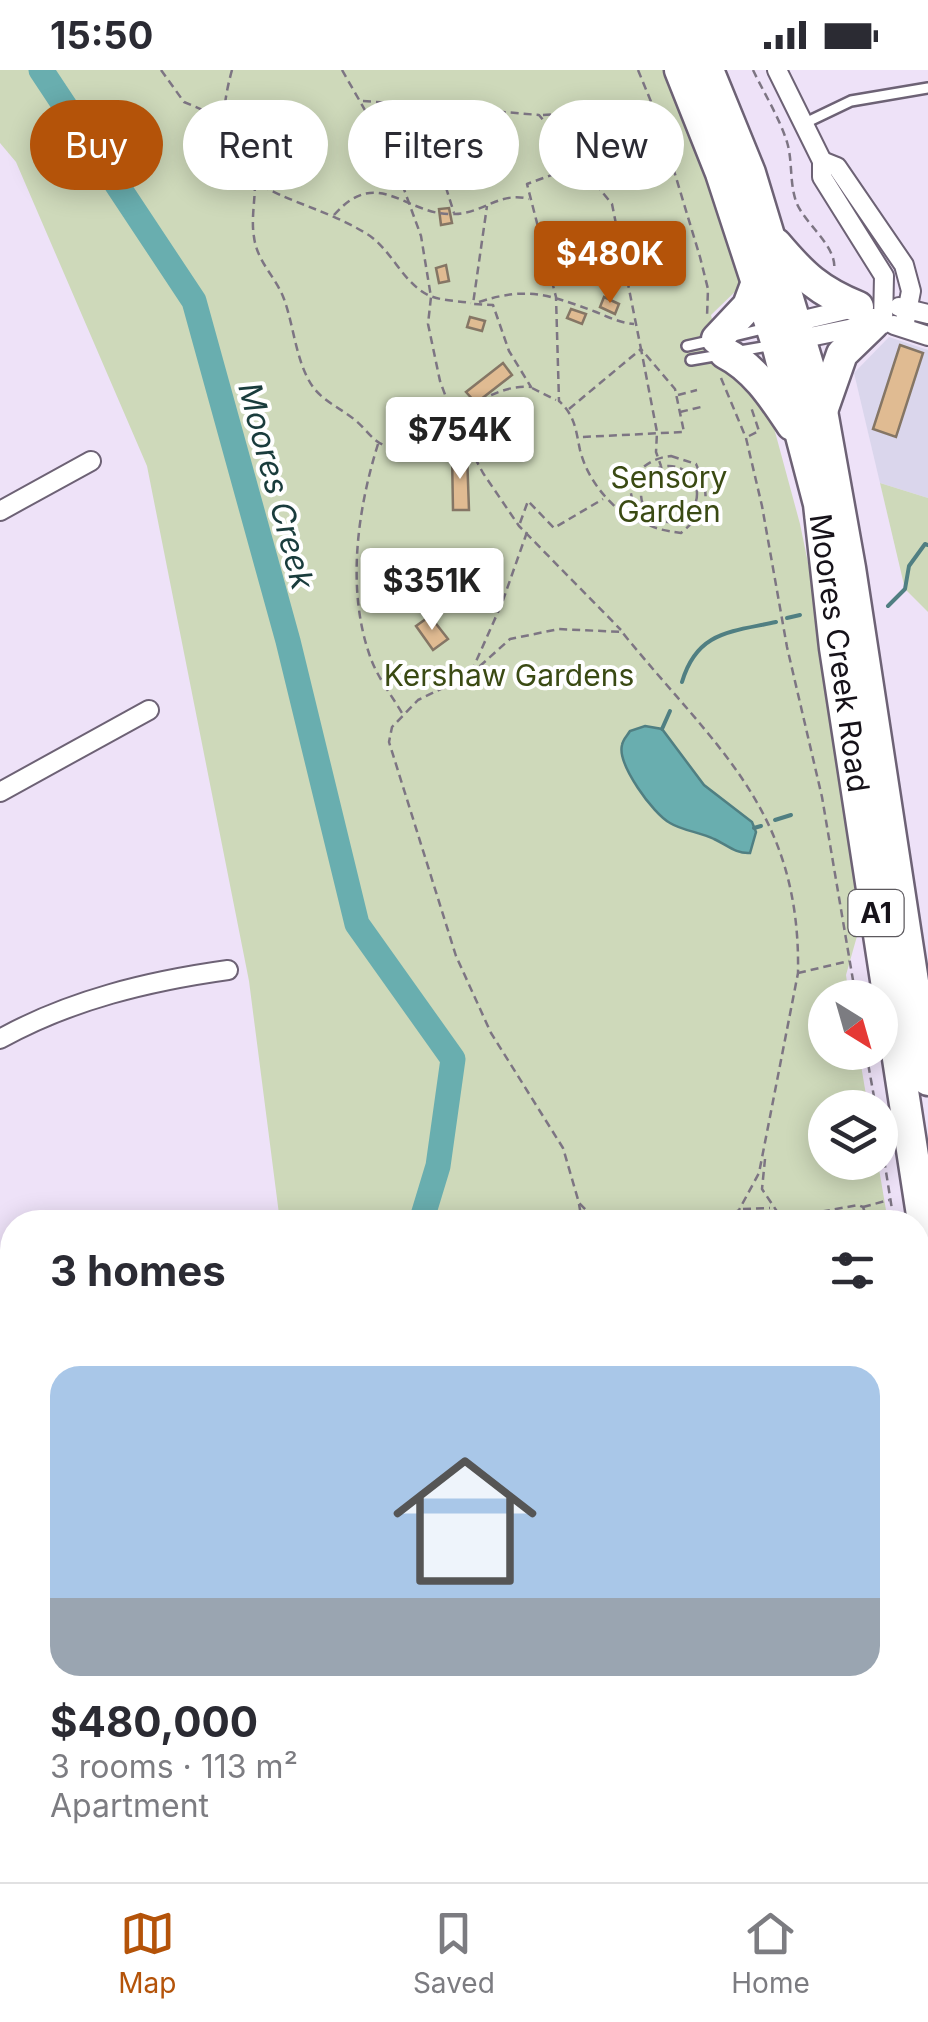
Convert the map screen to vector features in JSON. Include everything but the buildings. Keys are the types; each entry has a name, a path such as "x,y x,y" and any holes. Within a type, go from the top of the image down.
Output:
{"highway":[{"name":"Moores Creek Road","path":"680,70 721,173 757,282 822,411 846,538 928,1080"},
{"name":"Moores Creek Road","path":"708,70 750,172 771,238 802,440 819,504 835,648 921,1210"},
{"path":"771,238 807,280 881,317 842,354 822,411"},
{"path":"757,282 748,306 711,348 740,360 802,440"}],"street":[{"path":"777,70 822,161 822,177 884,276 881,317"},
{"path":"822,161 837,167 904,265 911,290 908,307"},
{"path":"786,333 881,317 908,307 928,314"},
{"path":"881,317 928,336"},
{"path":"0,512 91,461"},
{"path":"0,792 148,710"},
{"path":"0,1039 27,1024 112,993 170,978 228,970"}],"lane":[{"path":"803,124 851,102 928,88"},
{"path":"711,348 786,333"},
{"path":"690,360 711,348 786,333"}],"path":[{"path":"160,70 183,101"},
{"path":"228,100 232,70"},
{"path":"342,70 362,100"},
{"path":"638,70 659,121 700,257 708,289 711,348 746,438 822,797 853,980"},
{"path":"753,70 786,140 796,202 835,261 830,278"},
{"path":"519,113 539,115"},
{"path":"539,180 527,184 556,297 558,401"},
{"path":"255,190 254,238 262,262 284,296 306,375 319,393 358,421 378,444 398,446 497,393 516,386 531,387 568,410 580,437 580,449 604,498 638,524 648,513"},
{"path":"264,190 370,235 410,280 431,297 493,305 513,360 531,387"},
{"path":"404,190 421,236 431,297 428,324 440,381 454,419 483,473 520,526 622,632 736,766 770,822 790,896 798,948 798,973 762,1189 772,1208"},
{"path":"447,190 454,214"},
{"path":"601,190 612,204 661,466"},
{"path":"332,217 350,199 360,195 388,193 417,207 454,214 513,195 531,200"},
{"path":"474,304 487,206"},
{"path":"474,304 508,292 527,292 556,297 636,324"},
{"path":"580,437 684,432 675,388 641,348"},
{"path":"568,410 641,348"},
{"path":"676,396 698,390"},
{"path":"746,438 759,431 748,400"},
{"path":"680,412 702,407"},
{"path":"378,444 366,482 359,529 357,593 371,660 403,715"},
{"path":"670,456 696,464 705,482 706,502 697,519 680,533 658,530 641,520 632,506 630,484 644,465 658,458 670,456"},
{"path":"673,465 689,473 697,489 694,507 680,520 662,521 648,513 641,500 643,482 661,466 673,465"},
{"path":"520,526 528,501 554,528 604,498"},
{"path":"697,498 706,502"},
{"path":"470,675 502,603 527,532"},
{"path":"580,1210 563,1148 492,1033 456,956 391,755 392,727 418,700 470,675 510,639 558,630 622,632"},
{"path":"798,973 850,961"},
{"path":"740,1210 751,1193 766,1151"},
{"path":"887,1180 892,1210"},
{"path":"825,1210 890,1200"},
{"path":"579,1203 586,1210"},
{"path":"740,1210 776,1210"}],"shaded area":[{"path":"889,337 928,350 928,498 880,483 854,373"},
{"path":"645,726 662,729 704,785 752,822 756,832 750,853 675,826 646,799 622,753 630,731"}],"green space":[{"name":"Kershaw Gardens","path":"0,70 665,70 677,100 539,100 539,190 684,190 684,119 730,237 743,284 711,315 723,366 756,394 774,428 800,524 819,616 861,922 847,980 808,980 808,1070 862,1070 865,1090 808,1090 808,1180 881,1180 886,1210 278,1210 249,981 147,466 16,162 0,143"},
{"path":"880,483 928,498 928,612 905,589"}],"waterway":[{"name":"Moores Creek","path":"41,70 194,301 288,641 357,924 453,1059 438,1166 425,1210"},
{"path":"888,606 905,589 909,566 928,545"},
{"path":"787,618 800,615"},
{"path":"682,682 688,665 706,643 730,632 776,622"},
{"path":"662,729 670,711"},
{"path":"775,820 791,815"},
{"path":"754,828 761,826"}],"park label":[{"name":"Sensory Garden","path":"669,495"}]}
